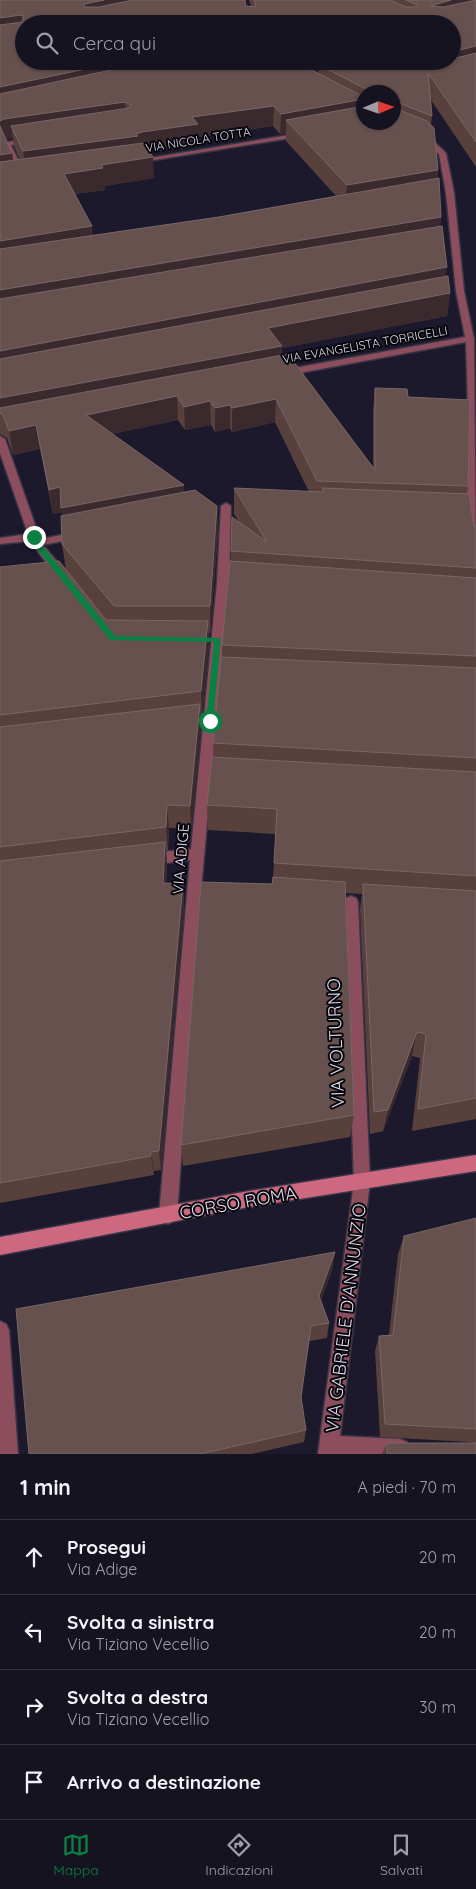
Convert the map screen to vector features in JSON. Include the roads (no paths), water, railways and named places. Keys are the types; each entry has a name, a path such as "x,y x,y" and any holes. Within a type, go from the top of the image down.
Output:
{"main road":[{"name":"CORSO ROMA","path":"0,1246 168,1215 476,1163"}],"street":[{"name":"VIA NICOLA TOTTA","path":"129,162 216,150 312,133"},
{"path":"412,134 428,139 442,153 450,193 460,291 470,339 474,389 475,445 469,516 476,552"},
{"path":"32,175 18,177 7,143 34,139"},
{"path":"441,194 450,193"},
{"path":"447,242 456,240"},
{"path":"450,293 460,291"},
{"path":"466,326 476,325"},
{"name":"VIA EVANGELISTA TORRICELLI","path":"270,375 470,339"},
{"path":"0,439 35,540 66,580"},
{"name":"VIA ADIGE","path":"168,1215 199,891 197,854 210,776 205,722 219,677 213,639 228,582 226,506"},
{"path":"0,542 35,540 93,532"},
{"path":"138,861 197,854"},
{"name":"VIA VOLTURNO","path":"362,1182 346,902 370,903"},
{"name":"VIA GABRIELE D'ANNUNZIO","path":"330,1449 362,1182"},
{"path":"0,1330 8,1454"},
{"path":"330,1449 420,1451"}]}
